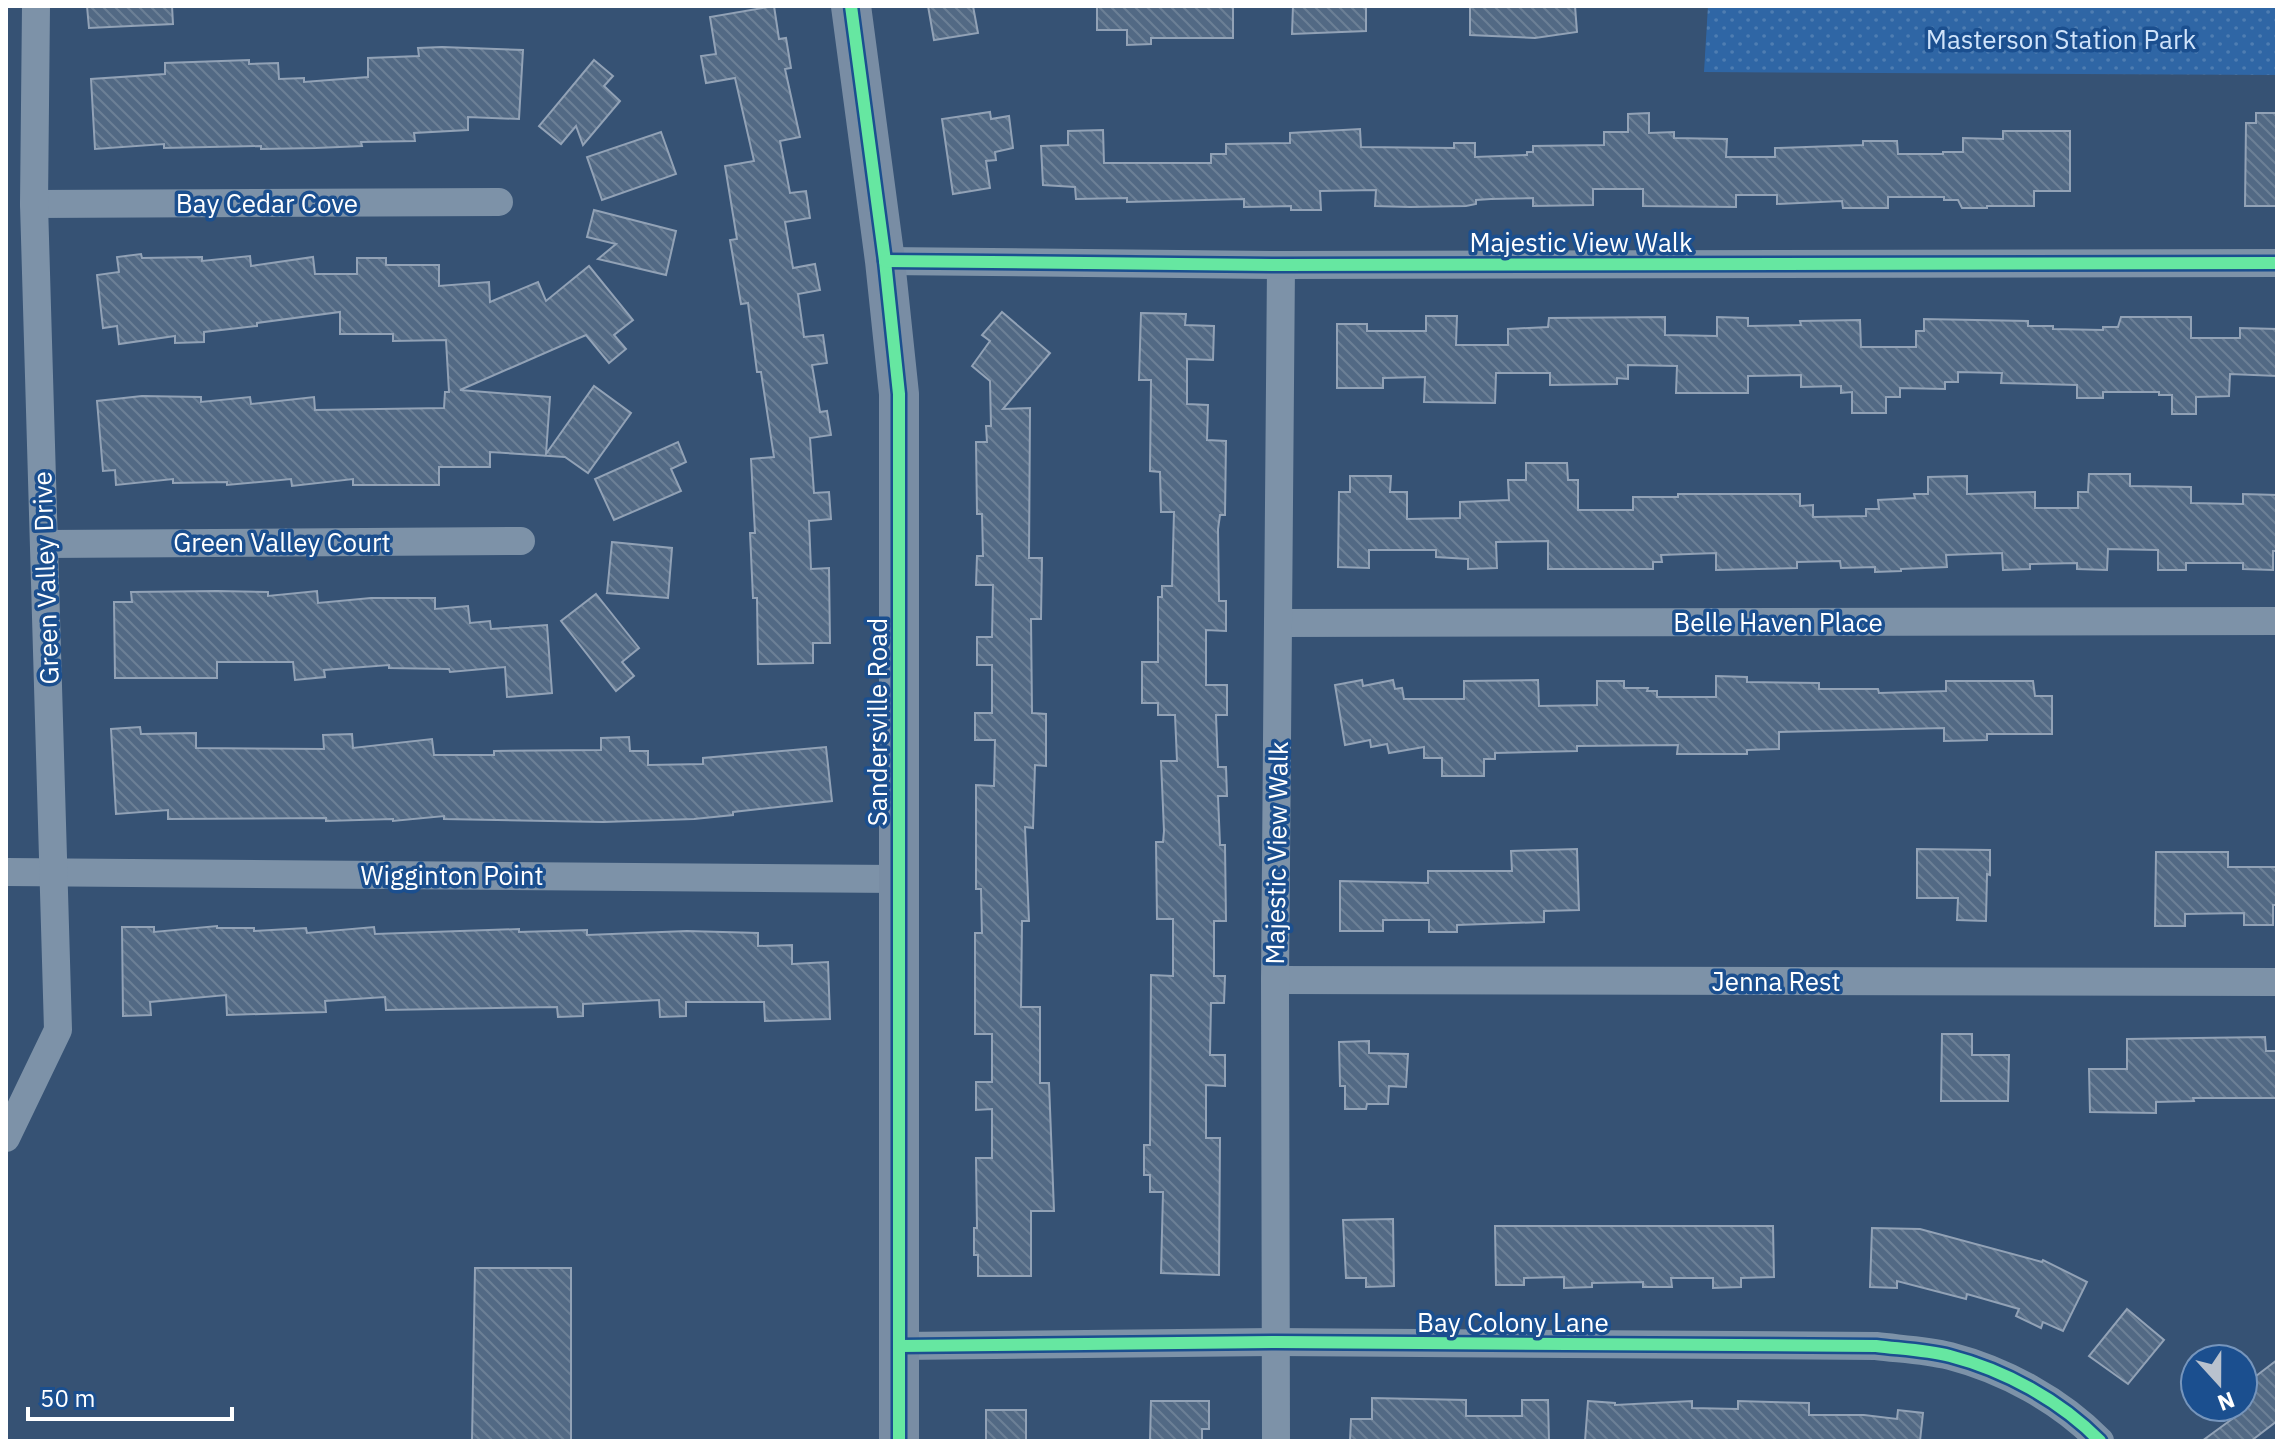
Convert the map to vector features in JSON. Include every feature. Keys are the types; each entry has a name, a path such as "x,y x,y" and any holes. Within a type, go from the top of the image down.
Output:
{"street":[{"name":"Green Valley Drive","path":"6,1138 58,1030 34,204 36,6"},
{"name":"Sandersville Road","path":"851,6 885,261 899,422 899,1441"},
{"name":"Bay Cedar Cove","path":"34,204 499,202"},
{"name":"Majestic View Walk","path":"885,261 1281,265 2277,263"},
{"name":"Majestic View Walk","path":"1276,1441 1275,980 1281,265"},
{"name":"Green Valley Court","path":"44,544 521,541"},
{"name":"Belle Haven Place","path":"1278,623 2277,621"},
{"name":"Wigginton Point","path":"6,872 898,879"},
{"name":"Jenna Rest","path":"1275,980 2277,982"},
{"name":"Bay Colony Lane","path":"900,1346 1276,1342 1876,1346 1947,1355 1994,1370 2047,1399 2085,1425 2100,1441"}],"green space":[{"name":"Masterson Station Park","path":"1708,6 2277,6 2277,75 1704,72"}],"building":[{"path":"87,6 172,6 173,24 89,28"},
{"path":"774,6 779,39 786,38 791,68 785,69 800,137 780,141 790,193 806,191 810,218 785,222 793,268 815,264 820,290 798,294 804,337 823,335 827,363 812,365 820,412 827,411 831,435 810,438 814,493 829,492 831,519 809,521 811,569 829,568 830,643 813,643 813,663 758,664 757,598 753,598 750,533 755,533 751,459 774,457 761,372 757,372 748,303 741,304 730,240 737,239 725,166 754,161 735,78 706,83 701,56 716,54 710,17"},
{"path":"928,6 973,6 978,33 934,40"},
{"path":"1097,6 1233,6 1233,38 1151,38 1151,44 1127,45 1127,30 1097,30"},
{"path":"1293,6 1366,6 1366,31 1292,34"},
{"path":"1470,6 1575,6 1577,32 1535,38 1470,35"},
{"path":"418,48 523,50 519,119 468,117 468,130 414,133 415,141 361,142 362,146 261,149 261,146 164,148 164,144 95,149 91,79 165,74 165,63 249,60 249,64 278,63 279,79 304,78 304,82 368,77 368,58 419,56"},
{"path":"594,60 613,76 604,86 620,101 583,145 576,126 561,144 539,126"},
{"path":"990,112 991,119 1009,116 1013,148 995,152 996,160 986,161 990,188 953,194 942,119"},
{"path":"1649,113 1649,133 1674,132 1674,138 1727,139 1726,157 1775,157 1775,148 1863,145 1863,141 1897,141 1898,154 1943,154 1963,152 1963,138 2003,139 2003,131 2070,131 2070,191 2034,191 2034,206 1962,208 1958,200 1944,200 1944,197 1888,197 1888,208 1843,208 1842,201 1777,204 1777,195 1736,195 1736,207 1643,206 1643,189 1593,189 1593,205 1533,206 1533,198 1476,200 1476,204 1466,206 1375,206 1376,190 1320,191 1321,210 1291,210 1291,206 1244,207 1244,199 1127,202 1127,198 1076,199 1075,187 1043,185 1041,146 1068,145 1068,131 1103,130 1104,163 1211,163 1211,154 1226,154 1226,144 1290,143 1290,133 1360,129 1361,147 1454,148 1454,143 1475,143 1475,157 1527,155 1527,152 1533,152 1533,146 1604,145 1604,132 1628,132 1628,114"},
{"path":"2256,113 2277,113 2277,206 2245,206 2246,123 2256,123"},
{"path":"661,132 676,174 602,200 587,157"},
{"path":"594,210 676,231 666,275 598,259 616,244 587,237"},
{"path":"141,254 142,258 202,257 202,261 250,256 251,266 313,257 315,274 357,274 357,258 386,258 386,265 439,265 439,286 489,282 490,302 538,282 546,301 589,266 633,320 614,335 626,349 609,363 586,335 460,390 550,397 546,454 594,386 631,413 588,473 565,457 490,452 490,467 439,467 439,485 353,485 353,479 292,486 291,479 227,485 227,482 173,483 173,479 116,485 115,470 103,471 97,401 142,396 201,397 201,402 250,397 251,404 314,397 315,410 444,408 445,392 449,392 446,340 393,341 393,334 340,334 340,312 204,332 204,342 175,343 175,336 119,344 117,326 103,328 97,275 119,272 117,257"},
{"path":"1002,312 1050,353 1003,409 1030,408 1029,558 1042,558 1041,619 1031,619 1032,713 1046,714 1046,766 1035,765 1033,828 1025,827 1029,921 1022,921 1021,1007 1040,1007 1040,1083 1049,1083 1054,1211 1031,1211 1031,1276 978,1276 978,1255 974,1255 974,1228 977,1228 976,1158 992,1158 992,1109 976,1110 976,1082 992,1082 992,1034 975,1034 975,933 982,933 981,889 976,889 976,785 994,786 995,740 975,740 975,713 992,713 992,665 977,665 977,637 992,637 993,585 976,585 977,556 983,556 982,514 977,514 976,442 987,442 986,426 991,426 990,381 972,366 990,341 982,335"},
{"path":"1141,313 1186,314 1185,325 1214,326 1213,360 1187,359 1187,404 1208,405 1207,440 1226,441 1225,515 1220,515 1218,529 1219,601 1226,601 1226,631 1206,630 1206,685 1227,685 1227,715 1216,715 1218,767 1226,767 1227,796 1218,796 1220,845 1225,845 1226,921 1214,921 1214,976 1225,976 1224,1003 1211,1003 1210,1055 1225,1055 1225,1086 1206,1085 1206,1138 1220,1138 1219,1275 1161,1273 1163,1192 1150,1192 1150,1175 1144,1175 1144,1145 1150,1145 1151,975 1173,976 1173,919 1157,919 1156,842 1163,842 1164,831 1161,761 1177,761 1175,715 1158,715 1158,703 1142,703 1142,662 1158,662 1158,597 1162,597 1162,586 1172,586 1174,512 1161,512 1160,472 1150,471 1151,380 1139,380"},
{"path":"1426,316 1457,316 1456,345 1508,345 1508,329 1548,327 1549,318 1665,317 1665,335 1717,336 1717,317 1748,318 1748,326 1860,320 1861,347 1916,347 1916,331 1924,331 1924,319 2028,321 2028,326 2053,326 2053,329 2103,330 2103,327 2118,327 2121,317 2191,317 2191,338 2240,338 2240,328 2277,329 2277,376 2230,374 2229,396 2196,397 2196,414 2172,414 2172,395 2159,395 2159,392 2103,392 2103,398 2077,398 2077,385 2001,383 2002,373 1958,372 1958,382 1945,382 1945,389 1900,388 1900,397 1886,397 1886,413 1852,413 1852,392 1841,393 1841,386 1801,387 1801,375 1748,376 1748,393 1676,393 1677,366 1628,365 1628,379 1617,378 1617,384 1550,385 1550,373 1496,373 1495,403 1424,402 1425,377 1383,378 1383,388 1337,388 1337,324 1367,324 1367,331 1426,331"},
{"path":"678,442 686,462 671,469 681,491 614,520 595,479"},
{"path":"1526,463 1567,463 1568,480 1578,480 1578,510 1633,510 1633,497 1800,494 1800,506 1813,505 1813,517 1866,516 1866,509 1879,509 1878,500 1915,498 1914,494 1928,494 1928,477 1967,476 1967,494 2035,492 2035,508 2078,508 2078,492 2088,492 2089,474 2130,474 2130,486 2191,487 2191,503 2243,504 2243,494 2277,495 2277,551 2273,551 2273,570 2243,569 2243,563 2186,563 2186,570 2158,570 2158,550 2108,549 2107,570 2077,569 2077,563 2030,564 2030,569 2003,570 2002,553 1946,555 1947,567 1875,572 1875,567 1841,568 1840,561 1797,562 1797,568 1716,570 1716,553 1661,555 1662,562 1653,562 1653,569 1548,569 1548,541 1496,542 1497,568 1468,569 1468,559 1436,557 1436,550 1369,550 1369,568 1338,567 1339,492 1350,492 1350,476 1391,476 1390,492 1407,492 1407,519 1460,518 1460,502 1509,500 1508,480 1526,480"},
{"path":"612,542 672,548 668,598 607,593"},
{"path":"317,591 318,603 371,598 435,598 435,609 468,606 470,623 490,621 491,629 547,625 552,693 507,697 505,667 450,672 449,669 389,668 389,665 324,670 325,677 295,680 293,662 217,662 217,678 115,678 114,602 132,602 131,592 268,592 268,596"},
{"path":"596,594 639,648 622,662 634,676 616,691 561,621"},
{"path":"1716,676 1747,677 1747,682 1819,683 1819,689 1878,689 1879,693 1946,691 1946,681 2033,681 2035,696 2052,696 2052,734 1987,734 1987,740 1944,741 1944,728 1779,732 1779,749 1747,750 1747,754 1677,754 1678,745 1577,746 1577,751 1495,753 1495,759 1484,759 1484,776 1442,776 1442,758 1424,758 1424,747 1389,753 1387,744 1371,747 1370,740 1345,745 1335,685 1362,680 1363,686 1393,680 1395,689 1402,688 1404,699 1464,699 1464,681 1538,680 1539,706 1597,705 1597,681 1624,681 1624,688 1648,688 1647,691 1657,691 1657,697 1716,697"},
{"path":"140,727 141,734 196,733 196,748 324,749 323,735 352,734 353,748 432,739 434,755 601,750 601,738 629,737 630,751 648,751 648,765 703,764 703,758 826,747 832,801 694,819 603,822 444,819 444,816 393,821 326,821 326,818 168,819 168,810 116,814 111,729"},
{"path":"1577,849 1579,910 1544,911 1544,922 1457,925 1457,932 1429,932 1429,920 1383,920 1383,931 1340,931 1340,881 1428,883 1428,871 1512,871 1511,851"},
{"path":"1917,849 1990,850 1986,921 1957,920 1958,898 1917,898"},
{"path":"2156,852 2228,852 2228,867 2277,867 2277,905 2273,905 2273,925 2244,925 2244,913 2185,914 2185,926 2155,926"},
{"path":"217,926 254,928 254,931 306,928 307,933 374,927 375,934 519,929 519,932 587,930 587,935 687,931 758,933 758,946 792,945 792,964 828,962 830,1019 765,1021 764,1002 686,1002 686,1016 660,1017 659,1000 583,1004 583,1016 558,1017 557,1007 386,1010 385,997 325,1001 326,1012 227,1015 226,995 150,1002 151,1015 123,1016 122,927 154,927 154,932"},
{"path":"1942,1034 1972,1034 1972,1055 2009,1055 2008,1101 1941,1101"},
{"path":"2265,1037 2266,1051 2277,1051 2277,1098 2193,1098 2194,1101 2156,1102 2156,1113 2090,1112 2089,1069 2127,1069 2127,1039"},
{"path":"1369,1041 1369,1053 1408,1054 1406,1087 1389,1086 1388,1104 1367,1104 1366,1109 1345,1109 1345,1086 1340,1086 1339,1042"},
{"path":"1393,1219 1394,1286 1366,1287 1366,1278 1346,1278 1343,1220"},
{"path":"1495,1226 1773,1226 1774,1277 1741,1278 1741,1287 1713,1288 1713,1278 1671,1278 1672,1287 1643,1287 1643,1282 1592,1283 1592,1287 1564,1288 1564,1277 1524,1278 1524,1285 1496,1285"},
{"path":"1872,1228 1920,1229 2043,1260 2087,1282 2063,1331 2043,1322 2041,1328 2016,1316 2019,1309 1967,1294 1966,1299 1897,1281 1897,1288 1870,1287"},
{"path":"475,1268 571,1268 571,1441 472,1441"},
{"path":"2127,1309 2164,1340 2128,1384 2089,1356"},
{"path":"2277,1360 2277,1421 2251,1441 2202,1441 2227,1423 2259,1423 2259,1374"},
{"path":"1372,1398 1466,1400 1466,1416 1522,1416 1522,1400 1548,1400 1549,1441 1350,1441 1351,1419 1372,1419"},
{"path":"1151,1401 1209,1401 1209,1429 1202,1429 1202,1441 1150,1441"},
{"path":"1588,1401 1615,1405 1692,1401 1692,1408 1738,1409 1738,1401 1809,1403 1809,1415 1864,1415 1897,1419 1898,1410 1923,1413 1920,1441 1585,1441"},
{"path":"986,1410 1026,1410 1026,1441 986,1441"}],"cycle path":[{"path":"851,6 885,261 899,394 899,1441"},
{"path":"885,261 1281,265 2277,263"},
{"path":"900,1346 1276,1342 1876,1346 1941,1354 1991,1369 2049,1400 2100,1441"}]}
